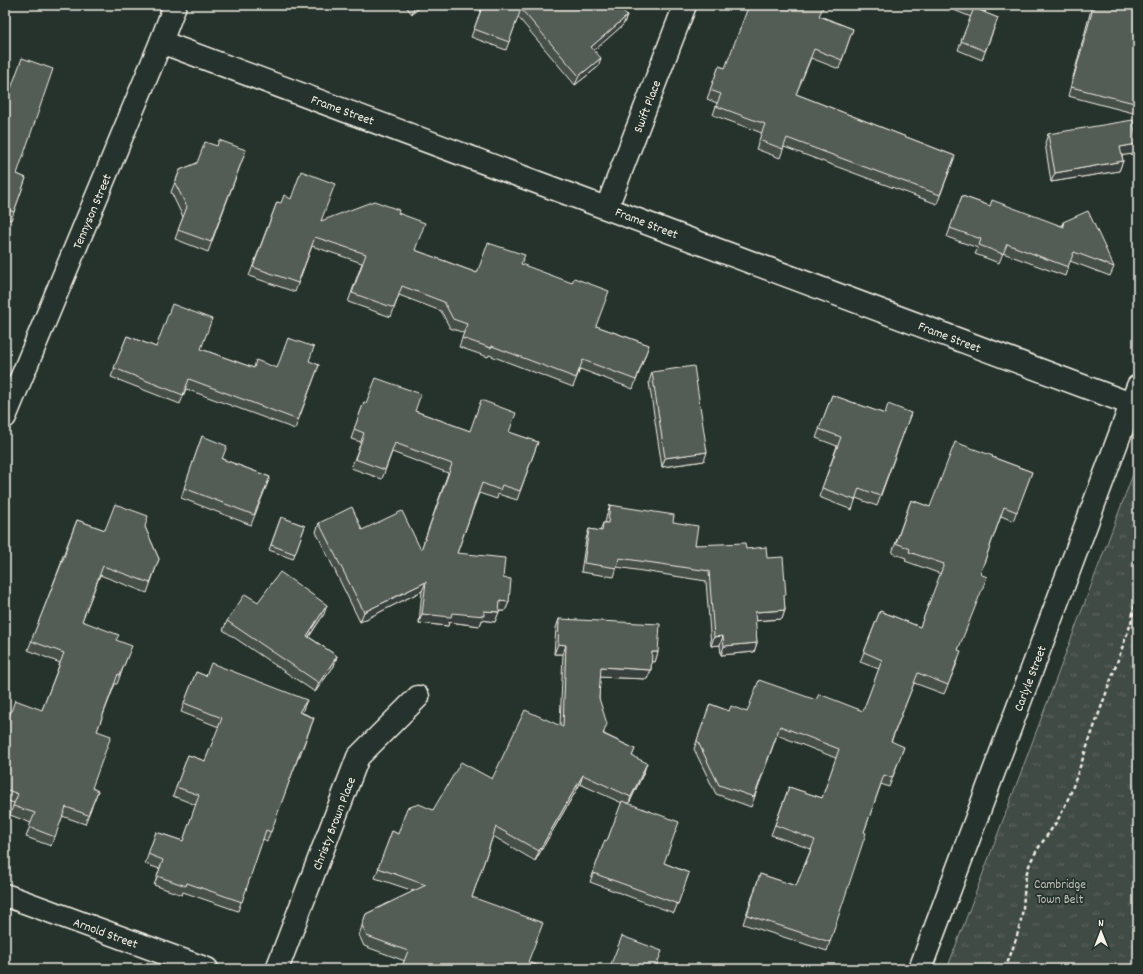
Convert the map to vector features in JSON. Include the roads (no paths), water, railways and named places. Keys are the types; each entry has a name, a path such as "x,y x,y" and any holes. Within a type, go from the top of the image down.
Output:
{"street":[{"name":"Tennyson Street","path":"5,417 162,42 175,5"},
{"name":"Swift Place","path":"607,208 685,5"},
{"name":"Frame Street","path":"162,42 607,208 1135,395"},
{"name":"Carlyle Street","path":"920,969 1135,395"},
{"name":"Christy Brown Place","path":"277,969 358,757 418,697"},
{"name":"Arnold Street","path":"5,896 207,969"}],"park label":[{"name":"Cambridge Town Belt","path":"1060,890"}]}
